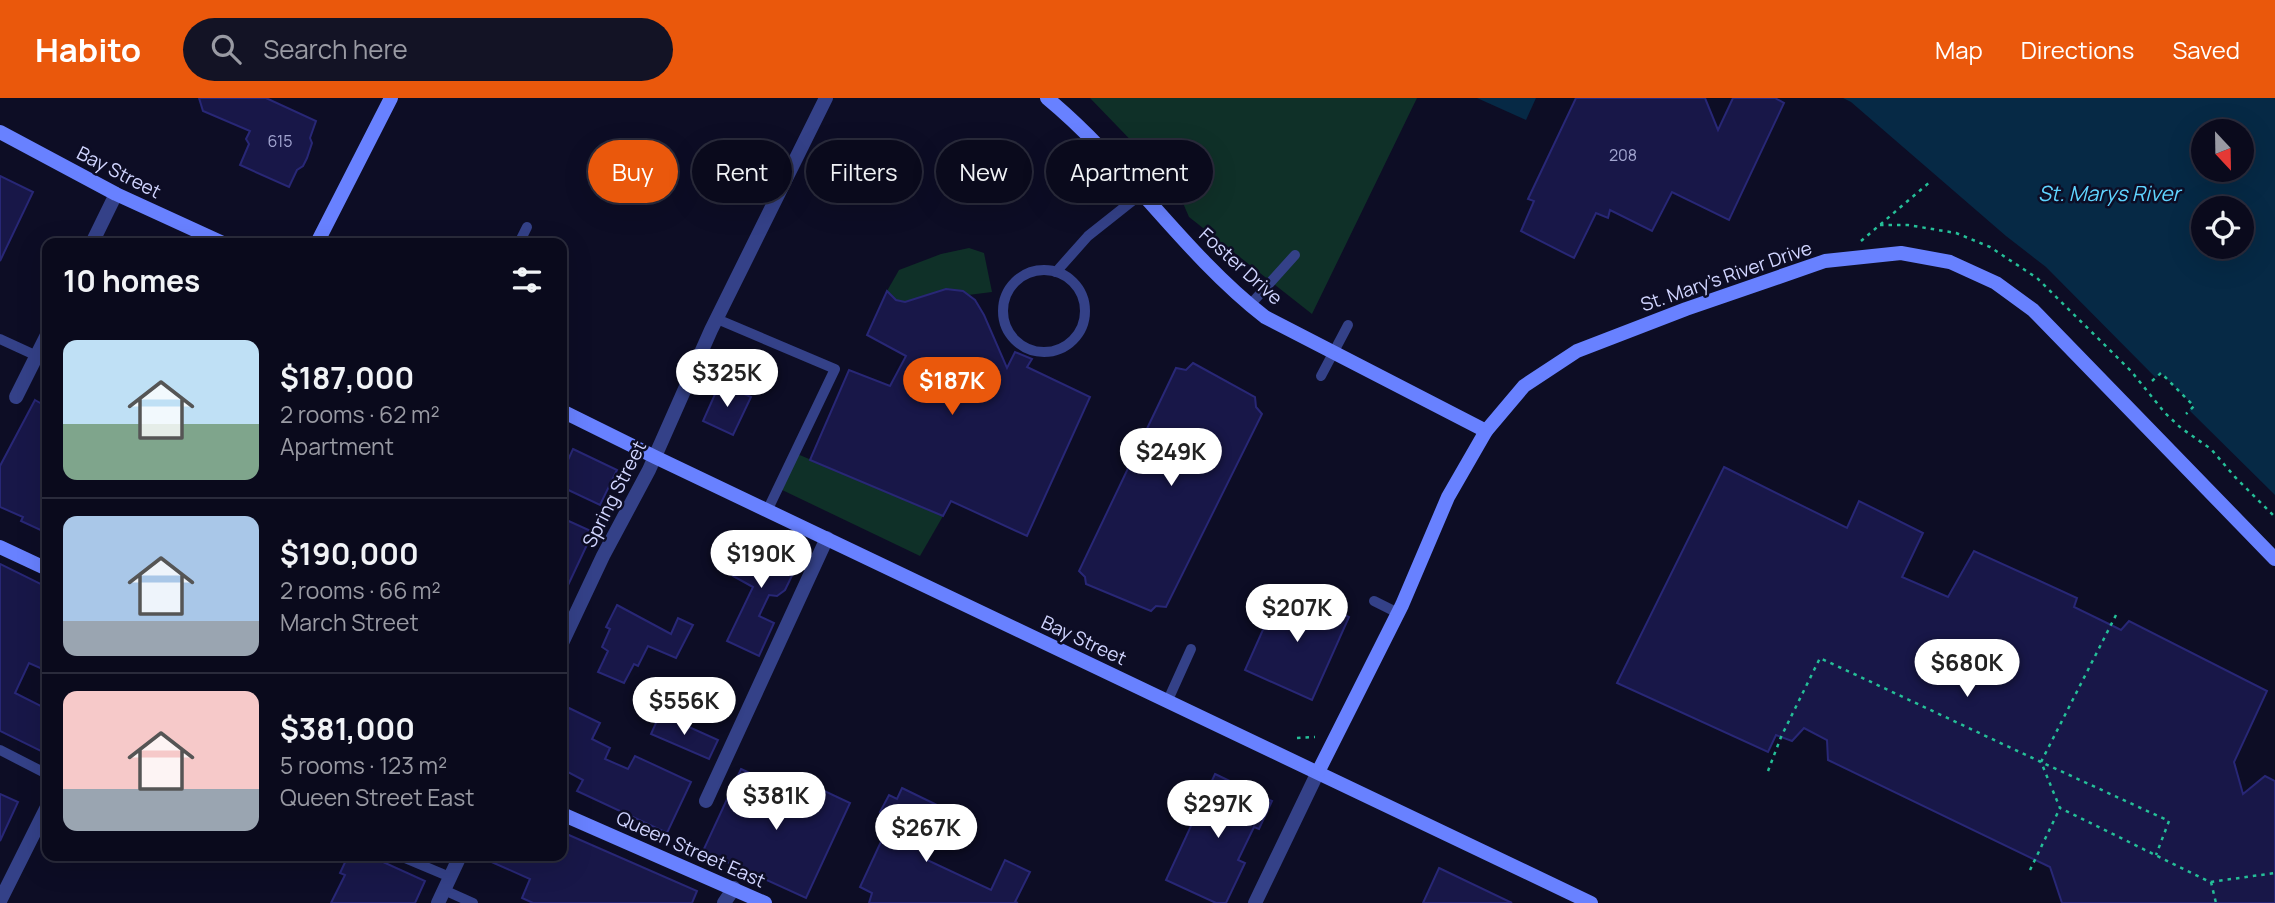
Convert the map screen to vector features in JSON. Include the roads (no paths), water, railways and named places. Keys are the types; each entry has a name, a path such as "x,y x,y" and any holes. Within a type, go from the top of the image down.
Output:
{"street":[{"path":"320,238 391,98"},
{"name":"Spring Street","path":"567,632 655,457 717,319 827,98"},
{"name":"Foster Drive","path":"1047,98 1092,140"},
{"name":"Bay Street","path":"0,132 116,194 212,238"},
{"path":"94,238 116,194"},
{"name":"Foster Drive","path":"1149,203 1180,237 1265,317 1486,431"},
{"name":"St. Mary's River Drive","path":"1318,772 1398,613 1448,497 1486,431 1524,386 1577,351 1686,309 1825,261 1901,253 1950,262 1996,283 2033,310 2275,559"},
{"path":"16,397 42,346"},
{"name":"Bay Street","path":"567,413 1318,772 1572,899 1591,903"},
{"path":"706,801 827,538"},
{"path":"0,547 42,567"},
{"path":"1255,903 1318,772"},
{"name":"Queen Street East","path":"567,816 765,903"},
{"path":"0,901 42,817"},
{"path":"444,890 458,861"},
{"path":"724,903 734,888"}],"lane":[{"path":"1056,272 1078,287 1086,314 1075,339 1064,348 1037,352 1024,347 1013,338 1006,326 1003,313 1011,286 1032,272 1056,272 1088,236 1130,203"},
{"path":"522,238 527,227"},
{"path":"1250,305 1295,255"},
{"path":"717,319 835,369 768,509"},
{"path":"1321,376 1348,325"},
{"path":"0,339 37,356"},
{"path":"1374,601 1398,613"},
{"path":"1168,700 1191,649"},
{"path":"0,750 42,771"},
{"path":"406,861 444,890 472,903"}],"water":[{"path":"1477,98 1536,98 1526,120"},
{"name":"St. Marys River","path":"1843,98 2275,98 2275,495 2189,410 2193,405 2161,373 2156,378 2046,267 2006,236 1851,102"}]}
